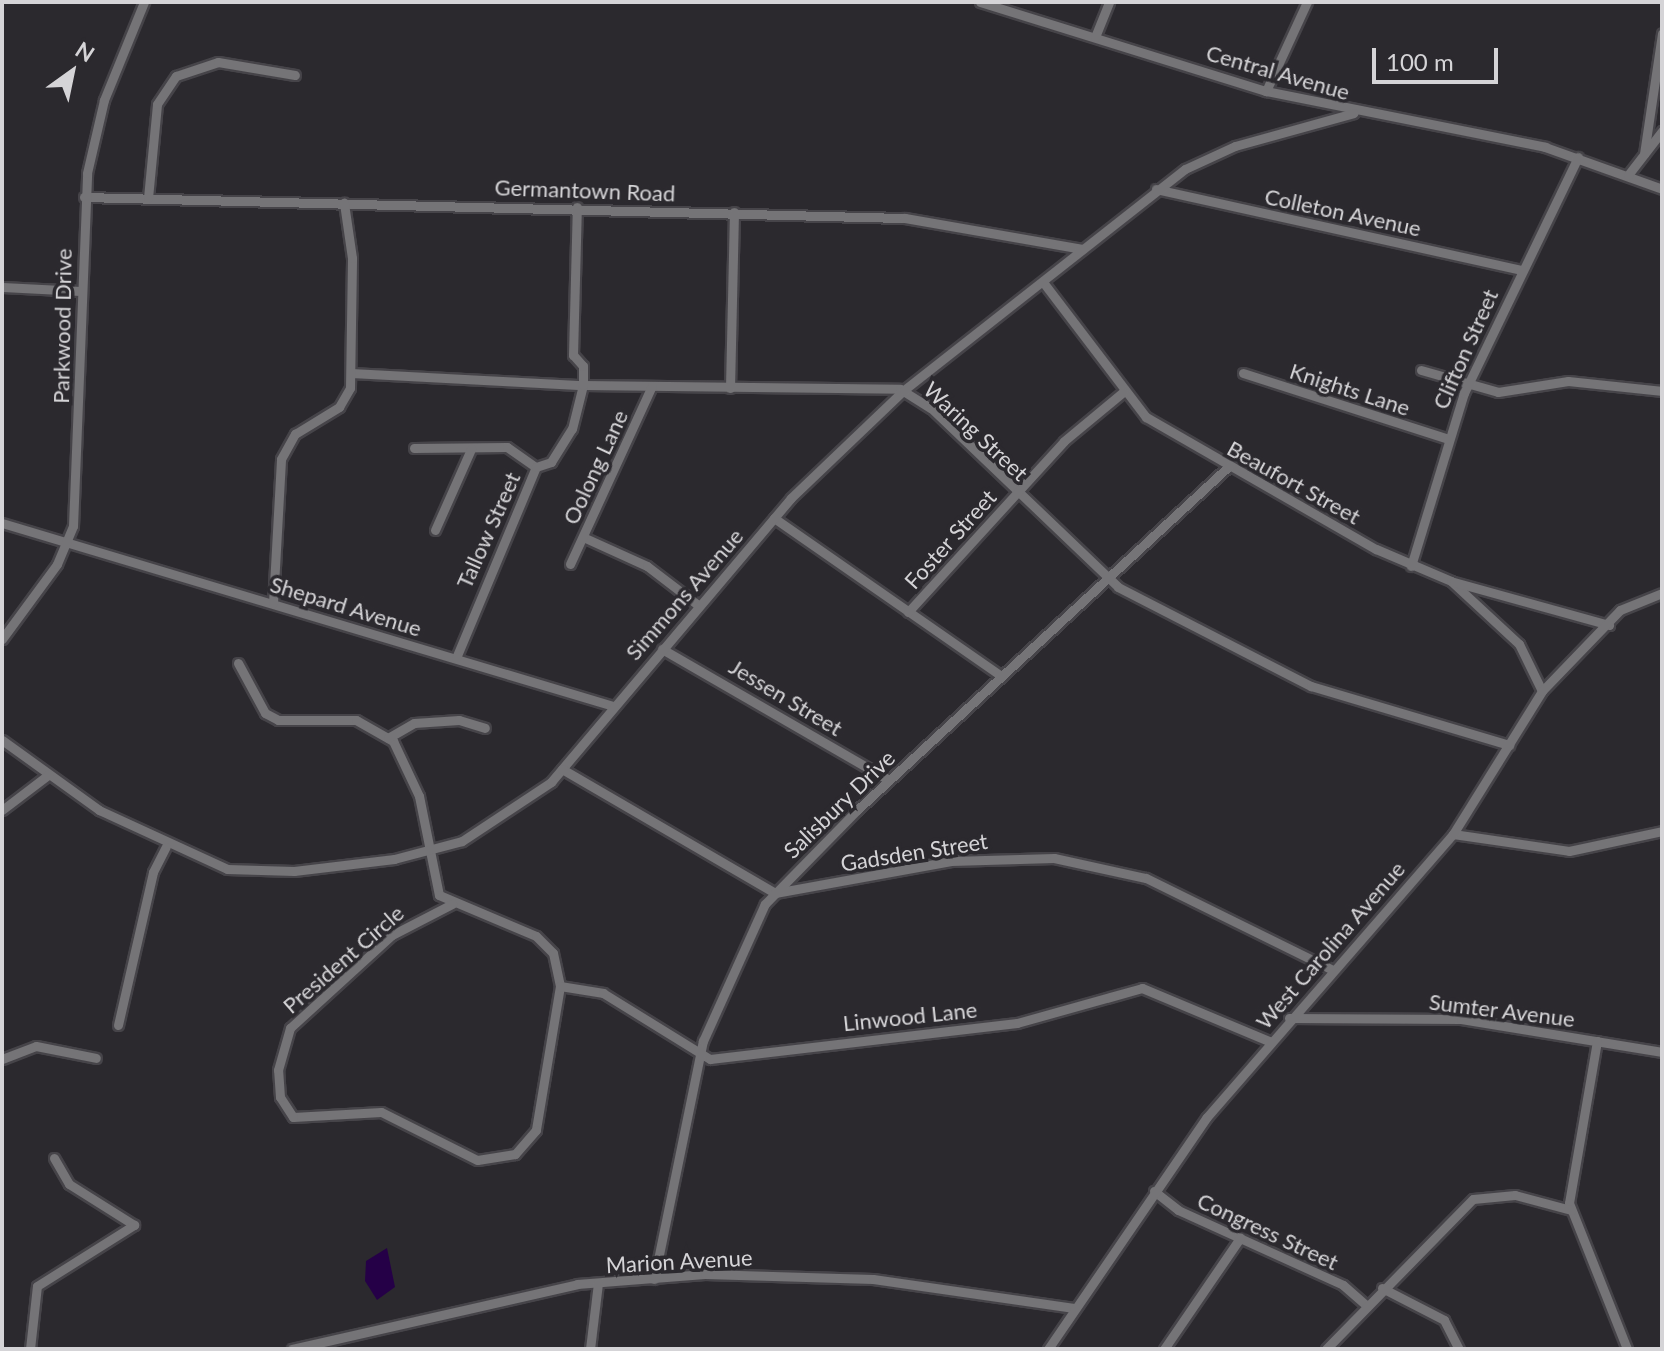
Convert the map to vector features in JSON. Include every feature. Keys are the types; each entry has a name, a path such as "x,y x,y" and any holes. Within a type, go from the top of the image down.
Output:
{"street":[{"name":"Parkwood Drive","path":"69,539 84,197 104,100 144,2"},
{"name":"Central Avenue","path":"980,2 1266,91 1354,113 1578,157 1662,189"},
{"path":"1095,37 1109,2"},
{"path":"1266,91 1307,2"},
{"path":"1644,154 1662,33"},
{"path":"148,198 153,120 176,76 218,62 295,75"},
{"name":"Simmons Avenue","path":"2,740 48,775 166,847 211,865 260,872 432,852 477,833 562,769 774,518 904,390 1156,189 1210,155 1354,113"},
{"path":"1628,175 1662,131"},
{"name":"Clifton Street","path":"1411,566 1446,438 1469,382 1578,157"},
{"name":"Colleton Avenue","path":"1156,189 1522,270"},
{"name":"Germantown Road","path":"84,197 577,207 927,219 1082,249"},
{"path":"273,603 281,459 295,434 346,400 351,373 352,258 344,203"},
{"path":"577,207 573,355 583,366 583,385"},
{"path":"730,388 734,212"},
{"name":"Beaufort Street","path":"1043,282 1123,392 1154,424 1411,566 1451,581 1519,644 1542,691"},
{"path":"2,287 81,291"},
{"path":"1421,370 1498,392 1568,381 1662,391"},
{"name":"Waring Street","path":"351,373 583,385 904,390 1106,578 1311,686 1509,745"},
{"name":"Knights Lane","path":"1243,373 1446,438"},
{"name":"Tallow Street","path":"456,658 536,467 563,448 583,385"},
{"name":"Oolong Lane","path":"570,564 652,386"},
{"name":"Foster Street","path":"908,612 1017,492 1123,392"},
{"path":"414,448 458,451 507,447 536,467"},
{"path":"435,530 471,449"},
{"name":"Salisbury Drive","path":"654,1279 699,1056 775,893 889,780 1229,466"},
{"path":"774,518 1001,676"},
{"name":"Shepard Avenue","path":"2,523 69,539 613,706"},
{"path":"583,537 647,566 698,605"},
{"path":"2,639 69,539"},
{"path":"1451,581 1609,625"},
{"name":"West Carolina Avenue","path":"1048,1349 1154,1191 1269,1041 1453,834 1542,691 1609,625 1620,610 1662,593"},
{"name":"Jessen Street","path":"662,649 889,780"},
{"path":"238,663 265,713 278,720 356,720 388,738 409,767 432,852 437,891 452,904"},
{"path":"388,738 414,723 459,720 485,728"},
{"path":"562,769 775,893"},
{"path":"2,810 48,775"},
{"path":"1453,834 1478,832 1558,852 1662,831"},
{"path":"118,1025 153,872 166,847"},
{"name":"Gadsden Street","path":"775,893 951,861 1054,858 1146,878 1331,969"},
{"name":"President Circle","path":"452,904 536,936 553,953 560,986 536,1130 515,1154 477,1160 381,1112 293,1117 280,1097 278,1070 290,1028 392,935 452,904"},
{"path":"560,986 603,993 686,1040 699,1056"},
{"name":"Linwood Lane","path":"699,1056 1017,1023 1142,988 1269,1041"},
{"name":"Sumter Avenue","path":"1289,1018 1461,1019 1662,1052"},
{"path":"1597,1041 1571,1210 1627,1349"},
{"path":"2,1059 36,1046 96,1058"},
{"path":"30,1349 37,1286 134,1225 69,1184 54,1158"},
{"name":"Congress Street","path":"1154,1191 1171,1207 1343,1285 1365,1304"},
{"path":"1326,1349 1365,1304 1473,1199 1501,1193 1571,1210"},
{"path":"1164,1349 1240,1238"},
{"name":"Marion Avenue","path":"292,1349 598,1283 752,1273 873,1279 1074,1308"},
{"path":"590,1349 598,1283"},
{"path":"1382,1288 1444,1320 1459,1349"}],"shaded area":[{"path":"387,1248 395,1287 377,1300 365,1281 366,1261"}]}
